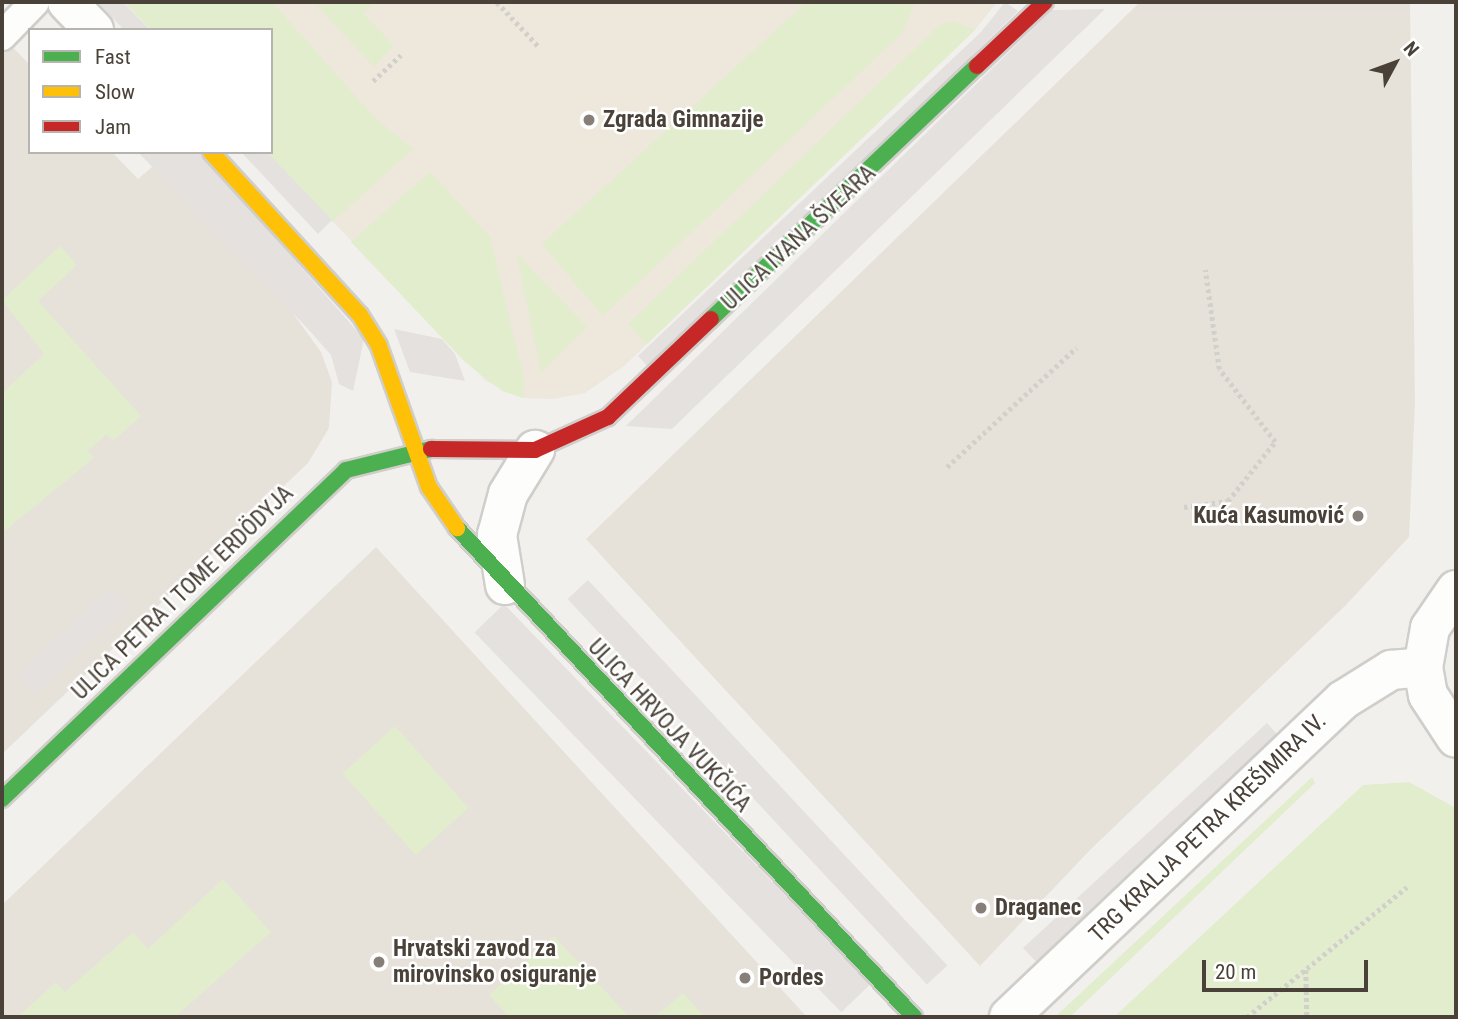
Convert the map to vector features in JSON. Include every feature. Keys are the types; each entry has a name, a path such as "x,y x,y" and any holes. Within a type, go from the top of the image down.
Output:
{"street":[{"path":"67,2 92,28"},
{"name":"ULICA IVANA ŠVEARA","path":"414,449 535,450 608,417 1045,2"},
{"name":"ULICA HRVOJA VUKČIĆA","path":"213,154 360,315 379,346 414,449 438,503 505,585 914,1017"},
{"name":"ULICA PETRA I TOME ERDÖDYJA","path":"2,799 316,496 363,462 414,449"},
{"path":"505,585 497,535 508,494 535,450"},
{"path":"1456,590 1430,628 1423,667 1428,695 1456,738"},
{"name":"TRG KRALJA PETRA KREŠIMIRA IV.","path":"1009,1017 1343,700 1391,670 1423,667"}],"lane":[{"path":"2,36 35,2"}],"path":[{"path":"498,2 538,47"},
{"path":"373,82 401,54"},
{"path":"1184,507 1228,501 1275,442 1219,369 1205,270"},
{"path":"947,467 1076,348"},
{"path":"1247,1017 1407,887"},
{"path":"1306,969 1307,1017"}],"shaded area":[{"path":"98,2 123,2 148,28 122,28"},
{"path":"124,2 997,2 975,30 624,366 585,393 553,399 523,398 486,381 268,154 273,154 273,28 149,28"},
{"path":"1005,2 1018,11 650,369 638,356 981,32"},
{"path":"1140,2 1410,2 1415,402 1409,537 1346,605 1090,850 980,966 586,539"},
{"path":"1105,9 672,429 626,426 1052,10"},
{"path":"2,36 28,63 28,154 114,154 138,179 153,166 287,305 321,352 332,382 329,428 308,463 2,754"},
{"path":"140,154 202,154 364,339 353,391 339,384 331,355"},
{"path":"243,154 269,154 332,220 318,234"},
{"path":"394,329 442,339 455,354 465,381 410,372"},
{"path":"376,547 807,1017 2,1017 2,905"},
{"path":"588,580 947,965 927,985 568,599"},
{"path":"110,588 128,607 35,694 17,675"},
{"path":"504,604 871,984 841,1012 475,632"},
{"path":"1267,723 1283,741 1045,971 1023,948"}],"green space":[{"path":"124,2 272,2 375,118 413,149 332,222 268,154 273,154 273,28 149,28"},
{"path":"314,2 375,2 363,14 394,46 374,67"},
{"path":"807,2 915,2 902,33 603,316 542,244"},
{"path":"953,21 975,30 647,344 628,324 940,25"},
{"path":"430,172 490,237 524,380 523,398 502,391 465,362 351,242"},
{"path":"60,246 77,265 38,301 141,416 113,441 107,434 88,451 94,458 2,533 2,393 44,354 2,300"},
{"path":"516,253 587,327 541,372 523,285"},
{"path":"395,726 469,808 416,855 342,774"},
{"path":"1312,777 1315,783 1070,1017 1055,1017"},
{"path":"1409,782 1456,808 1456,1017 1114,1017 1363,785"},
{"path":"223,879 271,932 175,1017 18,1017 56,982 65,992 133,932 148,949"},
{"path":"554,936 629,1017 509,1017 489,995"},
{"path":"683,993 705,1017 655,1017"}],"traffic: fast":[{"path":"711,319 977,66"},
{"path":"2,799 346,470 431,449"},
{"path":"457,528 914,1017"}],"traffic: slow":[{"path":"213,154 360,315 379,346 429,487 457,528"}],"traffic: jam":[{"path":"977,66 1045,2"},
{"path":"431,449 535,450 608,417 711,319"}],"place":[{"name":"Zgrada Gimnazije","path":"589,120"},
{"name":"Kuća Kasumović","path":"1358,516"},
{"name":"Draganec","path":"981,908"},
{"name":"Hrvatski zavod za mirovinsko osiguranje","path":"379,962"},
{"name":"Pordes","path":"745,978"}]}
